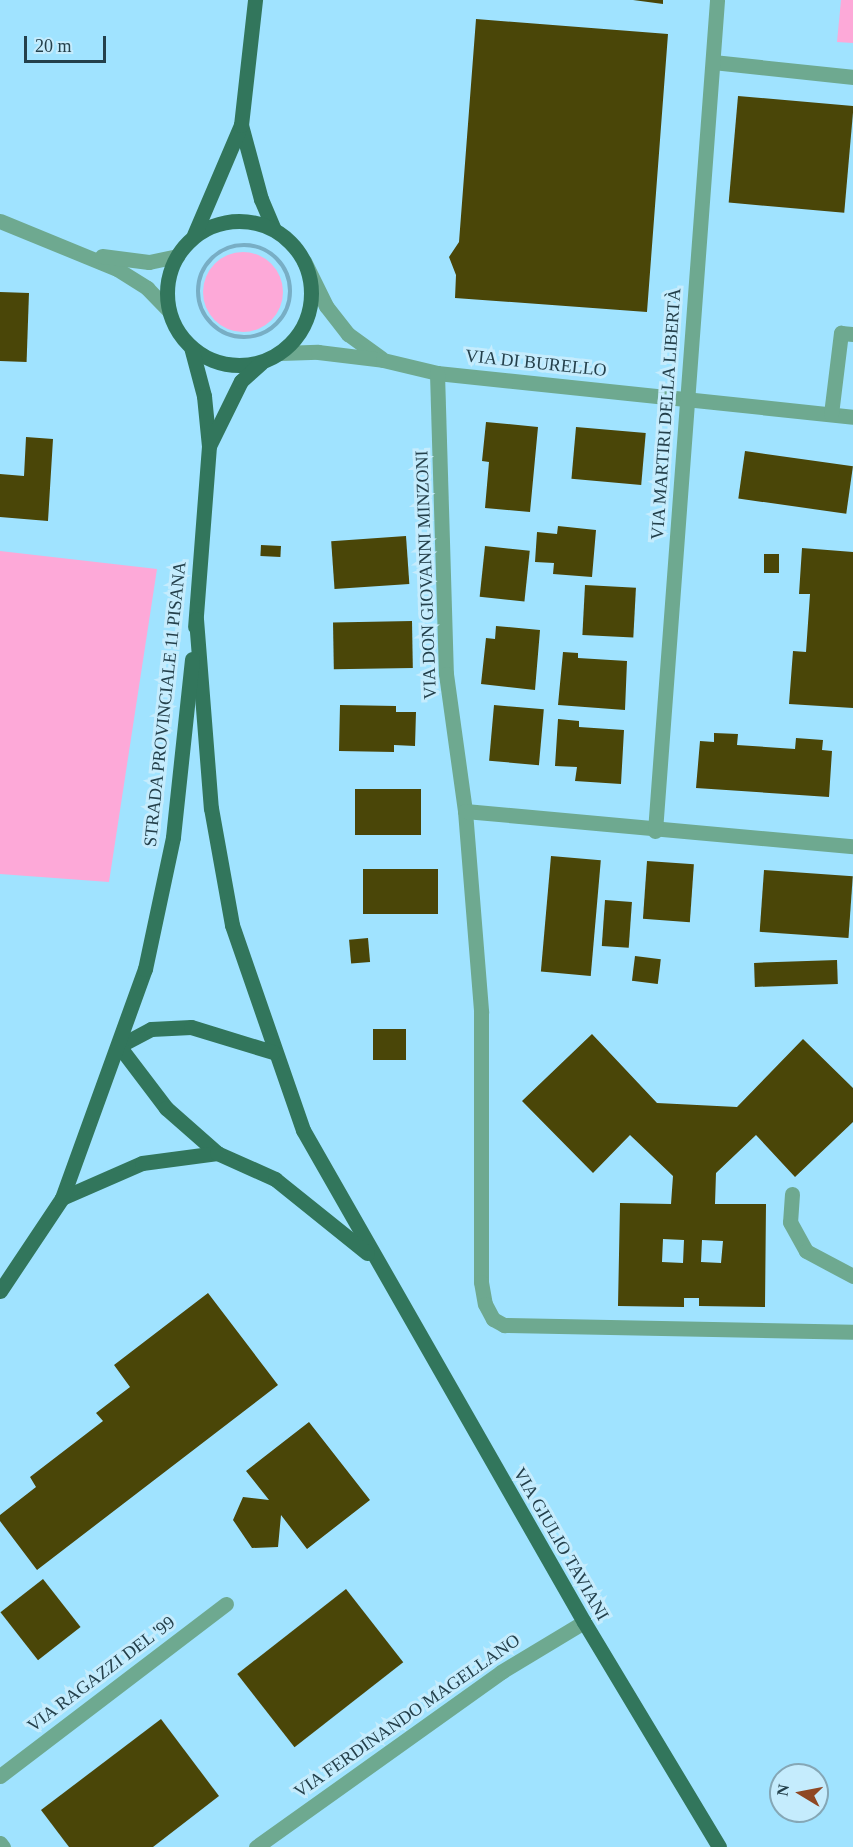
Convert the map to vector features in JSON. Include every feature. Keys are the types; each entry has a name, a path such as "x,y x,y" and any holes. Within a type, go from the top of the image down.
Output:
{"main road":[{"name":"STRADA PROVINCIALE 11 PISANA","path":"0,1291 62,1198 145,969 173,837 196,619 209,446 204,396 190,347 173,324 168,310 167,282 177,256 194,235 240,125 255,0"},
{"name":"STRADA PROVINCIALE 11 PISANA","path":"240,125 261,199 274,229"},
{"name":"STRADA PROVINCIALE 11 PISANA","path":"194,235 233,220 274,229 286,237 304,261 312,293 308,314 300,333 280,353 262,362 241,381 209,446"},
{"name":"STRADA PROVINCIALE 11 PISANA","path":"190,347 224,364 262,362"},
{"name":"VIA GIULIO TAVIANI","path":"196,619 210,808 232,925 273,1052 303,1130 374,1258 584,1622 719,1847"},
{"path":"119,1046 152,1029 191,1027 273,1052"},
{"name":"VIA GIULIO TAVIANI","path":"119,1046 166,1108 217,1153 275,1179 374,1258"},
{"path":"62,1198 142,1164 217,1153"}],"street":[{"name":"VIA MARTIRI DELLA LIBERTÀ","path":"655,831 717,0"},
{"path":"713,62 853,76"},
{"path":"0,221 82,252 147,288 168,310"},
{"path":"82,252 149,262 177,256"},
{"name":"VIA DI BURELLO","path":"304,261 326,306 348,334 383,360"},
{"path":"831,414 841,333 853,334"},
{"name":"VIA DI BURELLO","path":"280,353 318,352 383,360 437,372 853,417"},
{"name":"VIA DON GIOVANNI MINZONI","path":"437,372 446,674 465,811 481,1012 480,1282 485,1304 493,1319 504,1325 853,1332"},
{"path":"465,811 655,831 853,846"},
{"path":"792,1194 790,1222 806,1251 853,1276"},
{"name":"VIA RAGAZZI DEL '99","path":"0,1776 226,1604"},
{"name":"VIA FERDINANDO MAGELLANO","path":"256,1847 501,1672 584,1622"},
{"path":"0,1843 3,1847"}],"path":[{"path":"242,245 264,249 281,263 288,277 287,308 268,332 237,338 222,333 201,310 197,296 204,267 227,248 242,245"}],"shaded area":[{"path":"841,0 853,0 853,43 837,42"},
{"path":"243,252 258,255 271,264 280,277 283,292 280,307 271,320 258,329 243,332 228,329 215,320 206,307 203,292 206,277 215,264 228,255"},
{"path":"0,551 157,569 109,882 0,874"}],"building":[{"path":"633,0 663,0 663,4"},
{"path":"476,19 668,34 647,312 455,298 456,275 449,257 459,242"},
{"path":"738,96 853,106 844,213 729,203"},
{"path":"0,292 29,293 27,362 0,361"},
{"path":"486,422 538,427 530,512 485,508 489,462 482,461"},
{"path":"576,427 646,433 641,485 571,479"},
{"path":"26,437 53,439 48,521 0,517 0,474 24,476"},
{"path":"745,451 853,466 846,514 738,499"},
{"path":"558,526 596,530 592,577 553,574 554,563 535,562 537,532 557,534"},
{"path":"406,536 409,584 335,589 331,541"},
{"path":"261,545 281,546 280,557 260,556"},
{"path":"485,546 530,551 524,601 480,597"},
{"path":"802,548 853,552 853,708 789,704 793,651 806,652 810,594 799,594"},
{"path":"764,554 779,554 779,573 764,573"},
{"path":"585,585 636,588 633,638 582,635"},
{"path":"412,621 413,668 334,669 333,622"},
{"path":"496,626 540,630 535,690 481,684 486,638 495,639"},
{"path":"563,652 578,653 578,658 627,661 625,710 558,705"},
{"path":"340,705 396,706 396,712 416,712 415,746 394,745 394,752 339,751"},
{"path":"494,705 544,709 539,765 489,761"},
{"path":"558,719 579,721 579,727 624,730 621,784 575,781 577,767 555,766"},
{"path":"714,733 738,734 737,745 795,749 796,738 823,740 822,750 832,751 829,797 696,788 700,741 714,742"},
{"path":"355,789 421,789 421,835 355,835"},
{"path":"551,856 601,860 591,976 541,972"},
{"path":"647,861 694,864 690,922 643,919"},
{"path":"363,869 438,869 438,914 363,914"},
{"path":"764,870 853,876 848,938 760,932"},
{"path":"605,900 632,902 629,948 602,946"},
{"path":"368,938 370,962 351,964 349,940"},
{"path":"635,956 661,959 658,984 632,981"},
{"path":"837,960 838,984 755,987 754,963"},
{"path":"373,1029 406,1029 406,1060 373,1060"},
{"path":"592,1034 657,1103 737,1107 803,1039 853,1088 853,1122 795,1177 756,1135 716,1173 715,1204 766,1204 765,1307 699,1306 699,1298 684,1298 684,1307 618,1306 620,1203 671,1204 673,1176 630,1135 593,1173 522,1101","holes":["663,1239 684,1240 683,1263 662,1262","702,1240 723,1241 721,1263 701,1262"]},
{"path":"208,1293 278,1385 37,1570 0,1521 0,1515 36,1487 30,1477 103,1421 96,1413 130,1387 114,1365"},
{"path":"309,1422 370,1500 307,1549 281,1515 278,1547 252,1548 233,1520 243,1497 269,1500 246,1471"},
{"path":"43,1579 81,1627 38,1660 0,1612"},
{"path":"346,1589 403,1662 295,1747 237,1674"},
{"path":"161,1719 219,1796 153,1847 69,1847 41,1810"}]}
